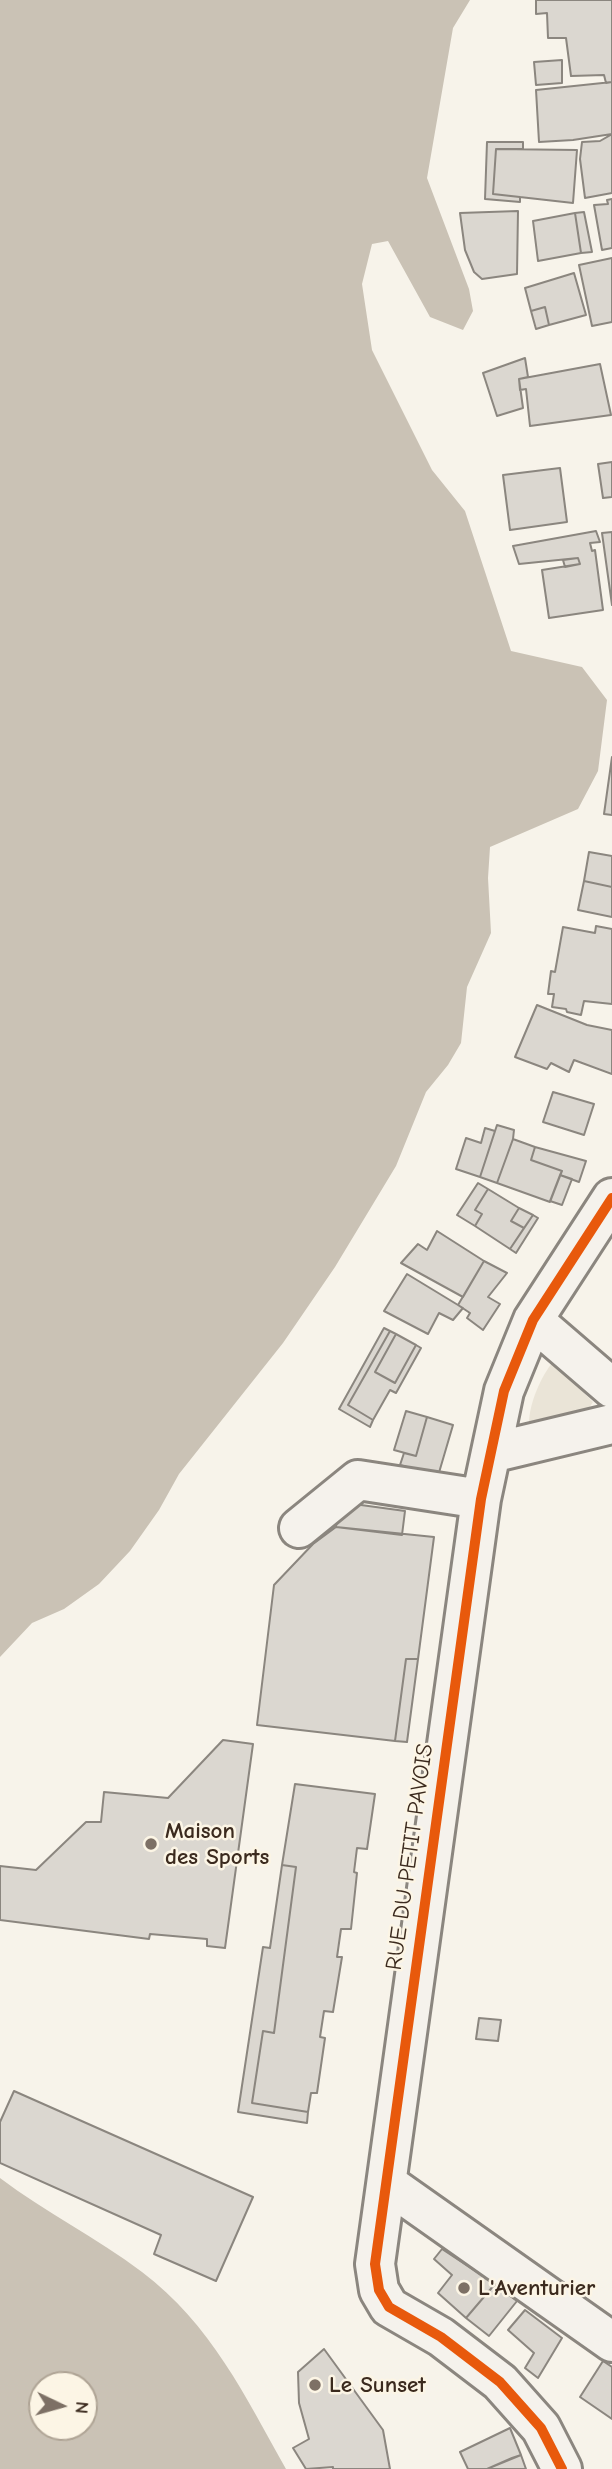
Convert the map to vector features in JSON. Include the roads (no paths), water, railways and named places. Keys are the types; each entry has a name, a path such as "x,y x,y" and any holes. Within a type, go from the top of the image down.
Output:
{"street":[{"name":"RUE DU PETIT PAVOIS","path":"562,2469 541,2428 500,2382 441,2337 389,2307 379,2290 375,2264 481,1499 504,1391 533,1320 612,1199"},
{"path":"533,1320 612,1388"},
{"path":"491,1453 612,1424"},
{"path":"299,1528 358,1479 481,1499"},
{"path":"388,2184 612,2342"}],"place":[{"name":"Maison des Sports","path":"151,1844"},
{"name":"L'Aventurier","path":"464,2288"},
{"name":"Le Sunset","path":"315,2385"}]}
